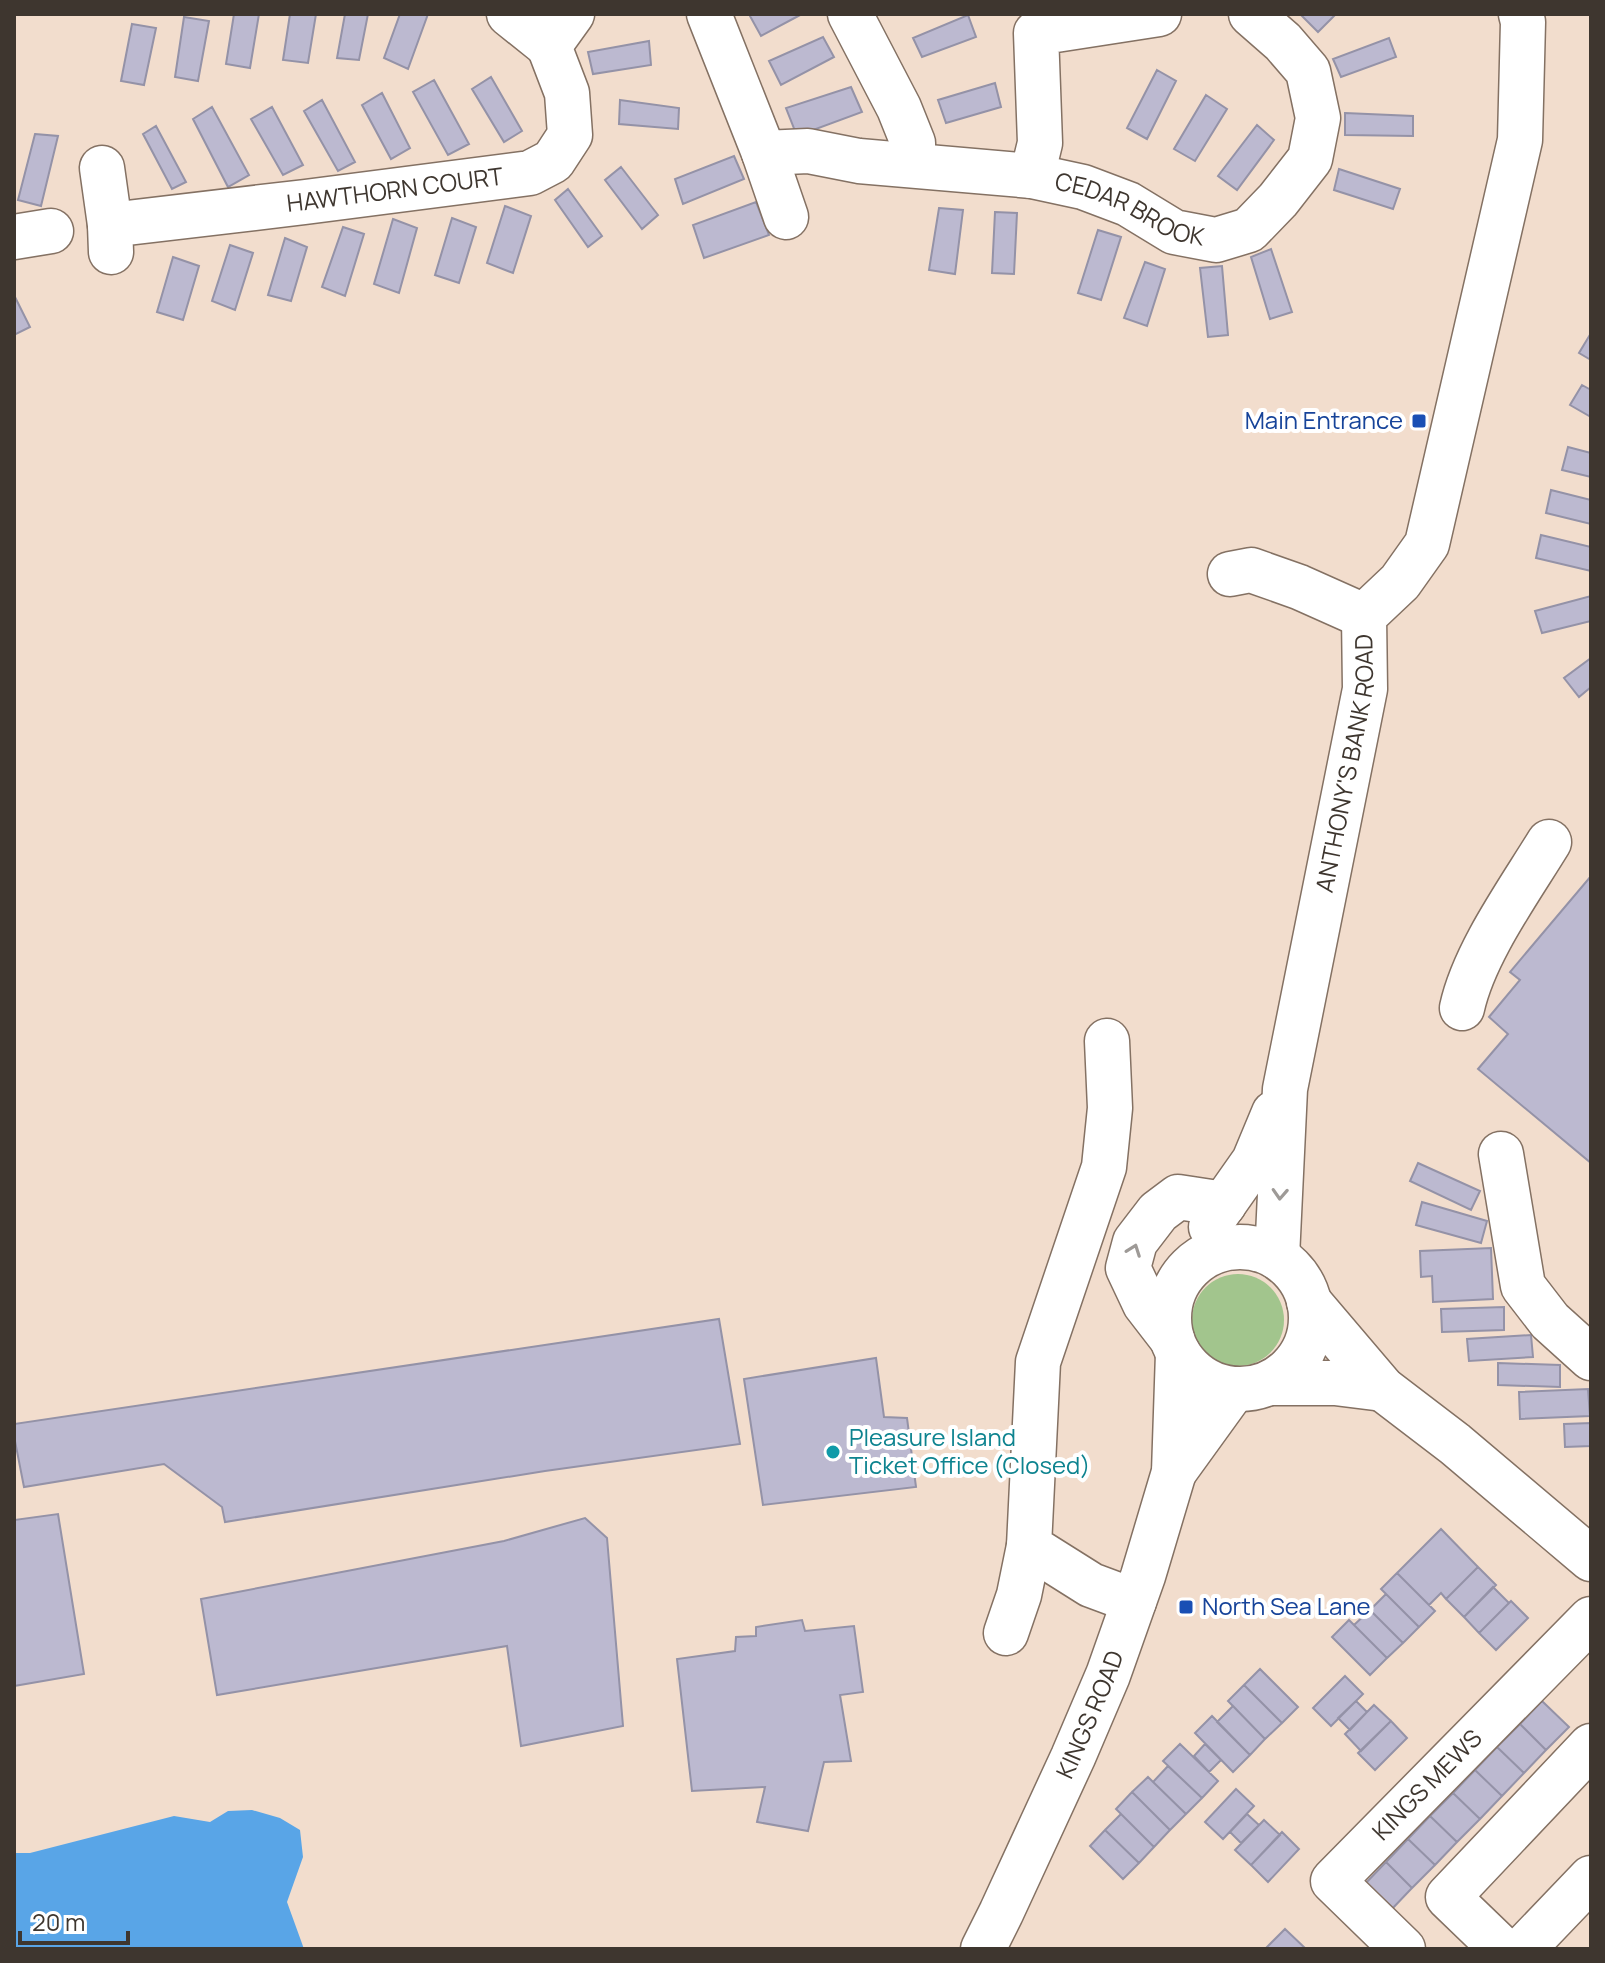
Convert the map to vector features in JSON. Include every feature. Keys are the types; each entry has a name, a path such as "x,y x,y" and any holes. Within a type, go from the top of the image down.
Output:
{"street":[{"name":"HAWTHORN COURT","path":"102,168 110,238 320,200 530,173 553,161 570,135 561,30 509,14"},
{"path":"709,14 786,217"},
{"path":"850,14 899,108 913,143 913,165"},
{"name":"CEDAR BROOK","path":"1032,176 1040,143 1035,24 1159,14"},
{"name":"CEDAR BROOK","path":"764,153 808,151 859,161 1032,176 1083,187 1128,204 1174,232 1216,240 1249,230 1278,200 1310,159 1318,118 1308,71 1283,42 1251,14"},
{"name":"ANTHONY'S BANK ROAD","path":"1277,1257 1285,1089 1365,689 1364,616 1400,582 1427,544 1520,140 1521,14"},
{"path":"1230,574 1251,570 1364,616"},
{"path":"1462,1008 1466,987 1489,942 1549,842"},
{"path":"1006,1633 1019,1595 1029,1546 1038,1362 1104,1167 1110,1108 1107,1041"},
{"path":"1197,1261 1216,1215 1254,1161 1285,1089"},
{"path":"1501,1154 1523,1286 1550,1321 1591,1358"},
{"path":"1224,1204 1178,1197 1158,1212 1135,1242 1128,1268 1145,1304 1190,1369 1217,1386 1335,1383 1383,1389"},
{"path":"1175,1346 1169,1317 1172,1296 1182,1277 1197,1261 1216,1251 1238,1247 1255,1248 1277,1257 1302,1284 1309,1302 1310,1326 1304,1349 1290,1369 1252,1386"},
{"path":"1309,1302 1383,1389 1455,1444 1591,1559"},
{"name":"KINGS ROAD","path":"983,1949 1073,1757 1108,1675 1134,1601 1174,1472 1175,1346"},
{"name":"KINGS ROAD","path":"1174,1472 1252,1386"},
{"path":"1029,1546 1091,1585 1134,1601"},
{"name":"KINGS MEWS","path":"1403,1949 1333,1881 1591,1619"},
{"path":"1502,1949 1448,1897 1591,1746"},
{"path":"1523,1949 1591,1878"}],"green space":[{"path":"1238,1274 1256,1277 1271,1287 1281,1302 1284,1320 1281,1338 1271,1353 1256,1363 1238,1366 1220,1363 1205,1353 1195,1338 1192,1320 1195,1302 1205,1287 1220,1277"}],"water":[{"path":"252,1810 280,1818 300,1830 303,1857 287,1902 304,1949 14,1949 14,1853 30,1853 174,1816 210,1822 228,1811"}],"building":[{"path":"234,14 259,14 250,68 226,64"},
{"path":"290,14 316,14 308,63 283,60"},
{"path":"345,14 368,14 359,60 337,58"},
{"path":"400,14 428,14 408,69 384,58"},
{"path":"802,14 761,36 750,16"},
{"path":"1302,14 1336,14 1318,32"},
{"path":"968,15 976,37 922,57 913,38"},
{"path":"184,17 209,21 198,81 175,77"},
{"path":"132,24 156,28 144,85 121,81"},
{"path":"823,37 834,57 781,85 769,61"},
{"path":"1389,38 1396,57 1341,77 1333,59"},
{"path":"649,41 651,65 593,74 588,52"},
{"path":"1157,70 1176,81 1147,139 1127,128"},
{"path":"491,77 522,131 504,142 472,89"},
{"path":"434,80 469,144 448,155 413,92"},
{"path":"995,83 1001,107 946,123 938,100"},
{"path":"851,87 862,112 797,136 786,108"},
{"path":"382,93 410,148 391,159 362,105"},
{"path":"1206,95 1227,109 1195,161 1174,149"},
{"path":"322,100 355,162 338,171 304,111"},
{"path":"620,100 679,108 678,129 619,124"},
{"path":"212,107 249,175 228,187 193,119"},
{"path":"272,107 303,165 283,175 251,119"},
{"path":"1345,113 1413,116 1413,136 1345,135"},
{"path":"1257,125 1274,140 1237,190 1218,176"},
{"path":"156,126 186,182 172,189 143,134"},
{"path":"35,134 58,136 41,206 18,200"},
{"path":"734,156 744,179 683,204 675,179"},
{"path":"621,167 658,215 642,229 605,180"},
{"path":"1339,169 1400,189 1393,209 1334,190"},
{"path":"568,189 602,236 588,247 555,200"},
{"path":"756,202 769,235 704,258 693,225"},
{"path":"505,206 531,216 513,273 487,263"},
{"path":"939,208 963,210 955,274 929,270"},
{"path":"995,212 1017,213 1014,274 992,273"},
{"path":"452,218 476,227 459,283 435,275"},
{"path":"393,219 417,228 399,293 374,284"},
{"path":"343,227 364,234 345,296 322,287"},
{"path":"1098,230 1121,237 1101,300 1078,293"},
{"path":"285,238 307,247 291,301 268,295"},
{"path":"230,245 253,253 235,310 212,301"},
{"path":"1271,249 1292,312 1270,319 1251,257"},
{"path":"173,257 199,266 183,320 157,312"},
{"path":"1145,262 1165,269 1147,326 1124,318"},
{"path":"1222,266 1228,335 1208,337 1200,268"},
{"path":"14,295 30,327 14,335"},
{"path":"1591,333 1591,360 1579,353"},
{"path":"1582,385 1591,390 1591,417 1570,405"},
{"path":"1568,447 1591,453 1591,477 1562,470"},
{"path":"1551,490 1591,500 1591,524 1546,513"},
{"path":"1541,535 1591,547 1591,571 1536,558"},
{"path":"1591,596 1591,621 1542,633 1535,611"},
{"path":"1591,658 1591,687 1579,697 1564,678"},
{"path":"1591,876 1591,1163 1478,1069 1508,1034 1489,1017 1520,980 1510,972"},
{"path":"1418,1163 1480,1191 1471,1210 1410,1181"},
{"path":"1422,1202 1487,1221 1481,1243 1416,1225"},
{"path":"1491,1248 1493,1299 1433,1302 1432,1276 1421,1277 1420,1251"},
{"path":"1504,1307 1504,1330 1442,1332 1441,1309"},
{"path":"719,1319 740,1444 545,1471 225,1522 222,1507 164,1464 24,1487 14,1424"},
{"path":"1531,1335 1533,1357 1469,1361 1467,1339"},
{"name":"Pleasure Island Ticket Office (Closed)","path":"876,1358 884,1417 907,1418 916,1487 763,1505 744,1379"},
{"path":"1498,1363 1560,1365 1560,1387 1498,1385"},
{"path":"1588,1389 1590,1416 1520,1419 1519,1392"},
{"path":"1591,1423 1591,1446 1565,1447 1564,1424"},
{"path":"58,1514 84,1674 14,1686 14,1520"},
{"path":"585,1518 607,1538 623,1726 521,1746 507,1646 217,1695 201,1599 504,1541"},
{"path":"1441,1529 1478,1567 1446,1599 1441,1593 1429,1605 1397,1573"},
{"path":"1478,1567 1496,1585 1464,1617 1446,1599"},
{"path":"1397,1573 1435,1611 1419,1627 1381,1589"},
{"path":"1493,1587 1509,1603 1479,1633 1464,1617"},
{"path":"1386,1594 1419,1627 1403,1643 1370,1610"},
{"path":"1511,1601 1528,1618 1496,1650 1479,1633"},
{"path":"1370,1610 1403,1643 1387,1658 1354,1625"},
{"path":"802,1620 805,1631 854,1626 863,1692 840,1695 851,1761 824,1762 808,1831 757,1822 765,1787 692,1791 677,1659 735,1651 736,1637 756,1636 756,1627"},
{"path":"1349,1620 1387,1658 1370,1675 1332,1637"},
{"path":"1260,1669 1298,1707 1282,1723 1244,1685"},
{"path":"1345,1676 1363,1694 1331,1726 1313,1708"},
{"path":"1244,1685 1282,1723 1265,1739 1228,1701"},
{"path":"1356,1701 1367,1712 1350,1730 1338,1718"},
{"path":"1542,1701 1569,1727 1546,1750 1520,1724"},
{"path":"1374,1705 1391,1721 1361,1751 1345,1734"},
{"path":"1233,1706 1265,1739 1250,1755 1217,1722"},
{"path":"1212,1716 1250,1755 1233,1772 1195,1733"},
{"path":"1391,1721 1407,1738 1375,1770 1358,1753"},
{"path":"1520,1724 1546,1750 1524,1773 1497,1747"},
{"path":"1180,1744 1218,1781 1202,1798 1163,1761"},
{"path":"1205,1744 1221,1760 1209,1772 1194,1756"},
{"path":"1497,1747 1524,1773 1502,1796 1475,1770"},
{"path":"1168,1766 1202,1798 1186,1814 1153,1782"},
{"path":"1475,1770 1502,1796 1480,1819 1453,1793"},
{"path":"1148,1777 1186,1814 1170,1830 1132,1792"},
{"path":"1236,1789 1254,1806 1223,1839 1205,1822"},
{"path":"1132,1792 1170,1830 1154,1847 1116,1809"},
{"path":"1453,1793 1480,1819 1457,1842 1430,1816"},
{"path":"1121,1814 1154,1847 1139,1863 1105,1830"},
{"path":"1247,1814 1259,1825 1241,1843 1230,1832"},
{"path":"1430,1816 1457,1842 1435,1865 1408,1839"},
{"path":"1264,1820 1280,1835 1251,1865 1235,1850"},
{"path":"1105,1830 1139,1863 1123,1879 1090,1846"},
{"path":"1282,1832 1299,1849 1268,1882 1251,1865"},
{"path":"1408,1839 1435,1865 1412,1888 1386,1862"},
{"path":"1386,1862 1412,1888 1390,1911 1363,1886"},
{"path":"1285,1929 1306,1949 1265,1949"}],"place":[{"name":"Main Entrance","path":"1419,421"},
{"name":"Pleasure Island Ticket Office (Closed)","path":"833,1452"},
{"name":"North Sea Lane","path":"1186,1607"}]}
